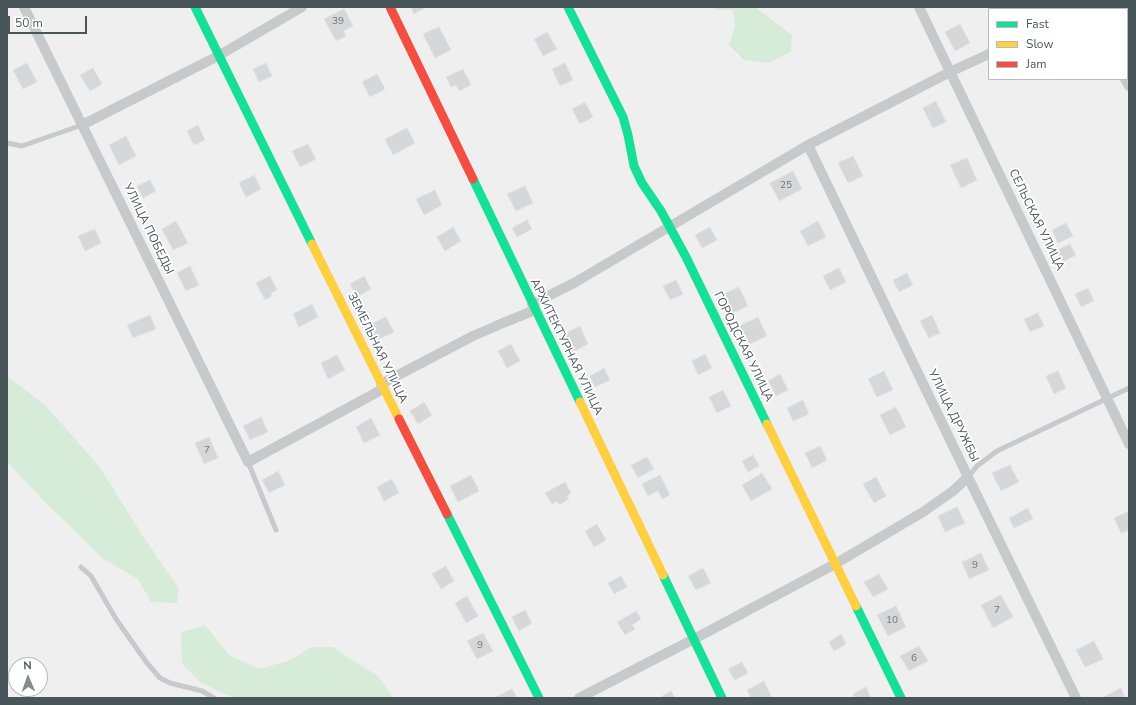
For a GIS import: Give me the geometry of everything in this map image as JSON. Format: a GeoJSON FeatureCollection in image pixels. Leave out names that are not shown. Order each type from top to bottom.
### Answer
{"type":"FeatureCollection","features":[{"type":"Feature","properties":{"kind":"street","name":"УЛИЦА ПОБЕДЫ"},"geometry":{"type":"LineString","coordinates":[[24,7],[248,462]]}},
{"type":"Feature","properties":{"kind":"street","name":"ЗЕМЕЛЬНАЯ УЛИЦА"},"geometry":{"type":"LineString","coordinates":[[195,7],[382,386],[539,698]]}},
{"type":"Feature","properties":{"kind":"street"},"geometry":{"type":"LineString","coordinates":[[82,125],[218,56],[302,7]]}},
{"type":"Feature","properties":{"kind":"street","name":"АРХИТЕКТУРНАЯ УЛИЦА"},"geometry":{"type":"LineString","coordinates":[[390,7],[722,698]]}},
{"type":"Feature","properties":{"kind":"street","name":"ГОРОДСКАЯ УЛИЦА"},"geometry":{"type":"LineString","coordinates":[[568,7],[623,117],[634,166],[642,183],[661,210],[686,257],[901,698]]}},
{"type":"Feature","properties":{"kind":"street","name":"СЕЛЬСКАЯ УЛИЦА"},"geometry":{"type":"LineString","coordinates":[[919,7],[1129,444]]}},
{"type":"Feature","properties":{"kind":"street"},"geometry":{"type":"LineString","coordinates":[[248,462],[474,336],[534,307],[808,145],[950,72],[988,54]]}},
{"type":"Feature","properties":{"kind":"street","name":"УЛИЦА ДРУЖБЫ"},"geometry":{"type":"LineString","coordinates":[[808,145],[1076,698]]}},
{"type":"Feature","properties":{"kind":"street"},"geometry":{"type":"LineString","coordinates":[[579,698],[835,564],[923,512],[953,491],[968,477]]}},
{"type":"Feature","properties":{"kind":"lane"},"geometry":{"type":"LineString","coordinates":[[7,143],[22,146],[82,125]]}},
{"type":"Feature","properties":{"kind":"lane"},"geometry":{"type":"LineString","coordinates":[[968,477],[977,466],[997,451],[1129,388]]}},
{"type":"Feature","properties":{"kind":"lane"},"geometry":{"type":"LineString","coordinates":[[248,462],[276,530]]}},
{"type":"Feature","properties":{"kind":"lane"},"geometry":{"type":"LineString","coordinates":[[81,567],[91,576],[116,619],[147,663],[160,678],[170,683],[202,691],[214,698]]}},
{"type":"Feature","properties":{"kind":"green space"},"geometry":{"type":"Polygon","coordinates":[[[713,7],[755,7],[792,35],[791,52],[768,63],[744,60],[729,45],[735,26],[733,10],[716,10],[713,7]]]}},
{"type":"Feature","properties":{"kind":"green space"},"geometry":{"type":"Polygon","coordinates":[[[7,376],[45,405],[99,466],[143,536],[179,589],[177,603],[151,602],[138,579],[103,559],[7,462],[7,376]]]}},
{"type":"Feature","properties":{"kind":"green space"},"geometry":{"type":"Polygon","coordinates":[[[205,625],[229,655],[259,669],[291,660],[311,647],[333,647],[378,676],[393,698],[234,698],[201,683],[182,664],[181,632],[205,625]]]}},
{"type":"Feature","properties":{"kind":"building"},"geometry":{"type":"Polygon","coordinates":[[[411,7],[427,7],[414,14],[411,7]]]}},
{"type":"Feature","properties":{"kind":"building"},"geometry":{"type":"Polygon","coordinates":[[[344,9],[353,26],[343,31],[346,36],[336,41],[324,19],[344,9]]]}},
{"type":"Feature","properties":{"kind":"building"},"geometry":{"type":"Polygon","coordinates":[[[1128,9],[1129,11],[1128,20],[1128,9]]]}},
{"type":"Feature","properties":{"kind":"building"},"geometry":{"type":"Polygon","coordinates":[[[960,24],[970,43],[955,51],[945,32],[960,24]]]}},
{"type":"Feature","properties":{"kind":"building"},"geometry":{"type":"Polygon","coordinates":[[[439,27],[451,50],[435,58],[423,34],[439,27]]]}},
{"type":"Feature","properties":{"kind":"building"},"geometry":{"type":"Polygon","coordinates":[[[547,32],[557,49],[543,56],[534,39],[547,32]]]}},
{"type":"Feature","properties":{"kind":"building"},"geometry":{"type":"Polygon","coordinates":[[[27,63],[37,82],[23,89],[13,70],[27,63]]]}},
{"type":"Feature","properties":{"kind":"building"},"geometry":{"type":"Polygon","coordinates":[[[266,63],[272,76],[259,82],[253,69],[266,63]]]}},
{"type":"Feature","properties":{"kind":"building"},"geometry":{"type":"Polygon","coordinates":[[[565,63],[573,80],[560,86],[552,69],[565,63]]]}},
{"type":"Feature","properties":{"kind":"building"},"geometry":{"type":"Polygon","coordinates":[[[93,68],[102,84],[90,91],[80,75],[93,68]]]}},
{"type":"Feature","properties":{"kind":"building"},"geometry":{"type":"Polygon","coordinates":[[[463,69],[471,85],[459,91],[456,85],[451,87],[446,77],[463,69]]]}},
{"type":"Feature","properties":{"kind":"building"},"geometry":{"type":"Polygon","coordinates":[[[377,74],[385,89],[370,97],[362,82],[377,74]]]}},
{"type":"Feature","properties":{"kind":"building"},"geometry":{"type":"Polygon","coordinates":[[[936,101],[946,122],[933,128],[923,108],[936,101]]]}},
{"type":"Feature","properties":{"kind":"building"},"geometry":{"type":"Polygon","coordinates":[[[585,102],[593,117],[580,124],[572,109],[585,102]]]}},
{"type":"Feature","properties":{"kind":"building"},"geometry":{"type":"Polygon","coordinates":[[[198,125],[205,140],[194,145],[187,131],[198,125]]]}},
{"type":"Feature","properties":{"kind":"building"},"geometry":{"type":"Polygon","coordinates":[[[407,128],[415,143],[393,155],[385,139],[407,128]]]}},
{"type":"Feature","properties":{"kind":"building"},"geometry":{"type":"Polygon","coordinates":[[[126,136],[136,156],[119,165],[109,145],[126,136]]]}},
{"type":"Feature","properties":{"kind":"building"},"geometry":{"type":"Polygon","coordinates":[[[308,144],[316,159],[300,167],[292,151],[308,144]]]}},
{"type":"Feature","properties":{"kind":"building"},"geometry":{"type":"Polygon","coordinates":[[[853,156],[863,176],[848,183],[838,163],[853,156]]]}},
{"type":"Feature","properties":{"kind":"building"},"geometry":{"type":"Polygon","coordinates":[[[967,158],[977,180],[961,188],[950,165],[967,158]]]}},
{"type":"Feature","properties":{"kind":"building"},"geometry":{"type":"Polygon","coordinates":[[[793,171],[802,189],[779,201],[770,183],[793,171]]]}},
{"type":"Feature","properties":{"kind":"building"},"geometry":{"type":"Polygon","coordinates":[[[254,175],[261,189],[246,197],[239,183],[254,175]]]}},
{"type":"Feature","properties":{"kind":"building"},"geometry":{"type":"Polygon","coordinates":[[[150,180],[156,191],[143,198],[137,186],[150,180]]]}},
{"type":"Feature","properties":{"kind":"building"},"geometry":{"type":"Polygon","coordinates":[[[525,186],[533,203],[516,211],[507,194],[525,186]]]}},
{"type":"Feature","properties":{"kind":"building"},"geometry":{"type":"Polygon","coordinates":[[[435,190],[442,205],[424,215],[416,199],[435,190]]]}},
{"type":"Feature","properties":{"kind":"building"},"geometry":{"type":"Polygon","coordinates":[[[527,220],[532,229],[517,237],[512,228],[527,220]]]}},
{"type":"Feature","properties":{"kind":"building"},"geometry":{"type":"Polygon","coordinates":[[[176,221],[188,243],[173,250],[162,229],[176,221]]]}},
{"type":"Feature","properties":{"kind":"building"},"geometry":{"type":"Polygon","coordinates":[[[818,221],[826,237],[808,246],[800,231],[818,221]]]}},
{"type":"Feature","properties":{"kind":"building"},"geometry":{"type":"Polygon","coordinates":[[[1066,223],[1073,236],[1058,243],[1052,230],[1066,223]]]}},
{"type":"Feature","properties":{"kind":"building"},"geometry":{"type":"Polygon","coordinates":[[[453,227],[461,241],[445,251],[437,237],[453,227]]]}},
{"type":"Feature","properties":{"kind":"building"},"geometry":{"type":"Polygon","coordinates":[[[710,227],[717,240],[702,248],[695,235],[710,227]]]}},
{"type":"Feature","properties":{"kind":"building"},"geometry":{"type":"Polygon","coordinates":[[[95,229],[101,243],[85,251],[78,236],[95,229]]]}},
{"type":"Feature","properties":{"kind":"building"},"geometry":{"type":"Polygon","coordinates":[[[1070,244],[1076,255],[1063,262],[1057,250],[1070,244]]]}},
{"type":"Feature","properties":{"kind":"building"},"geometry":{"type":"Polygon","coordinates":[[[190,266],[199,285],[186,291],[177,273],[190,266]]]}},
{"type":"Feature","properties":{"kind":"building"},"geometry":{"type":"Polygon","coordinates":[[[839,268],[846,282],[830,290],[823,276],[839,268]]]}},
{"type":"Feature","properties":{"kind":"building"},"geometry":{"type":"Polygon","coordinates":[[[907,273],[913,285],[899,292],[893,280],[907,273]]]}},
{"type":"Feature","properties":{"kind":"building"},"geometry":{"type":"Polygon","coordinates":[[[270,276],[277,290],[271,293],[272,296],[265,300],[256,283],[270,276]]]}},
{"type":"Feature","properties":{"kind":"building"},"geometry":{"type":"Polygon","coordinates":[[[364,276],[371,289],[357,297],[350,284],[364,276]]]}},
{"type":"Feature","properties":{"kind":"building"},"geometry":{"type":"Polygon","coordinates":[[[676,280],[683,294],[670,300],[663,286],[676,280]]]}},
{"type":"Feature","properties":{"kind":"building"},"geometry":{"type":"Polygon","coordinates":[[[739,287],[748,306],[733,313],[724,294],[739,287]]]}},
{"type":"Feature","properties":{"kind":"building"},"geometry":{"type":"Polygon","coordinates":[[[1088,288],[1094,301],[1081,307],[1075,294],[1088,288]]]}},
{"type":"Feature","properties":{"kind":"building"},"geometry":{"type":"Polygon","coordinates":[[[312,304],[318,317],[299,327],[293,314],[312,304]]]}},
{"type":"Feature","properties":{"kind":"building"},"geometry":{"type":"Polygon","coordinates":[[[1038,313],[1044,326],[1030,332],[1024,319],[1038,313]]]}},
{"type":"Feature","properties":{"kind":"building"},"geometry":{"type":"Polygon","coordinates":[[[150,315],[156,329],[133,338],[127,325],[150,315]]]}},
{"type":"Feature","properties":{"kind":"building"},"geometry":{"type":"Polygon","coordinates":[[[932,315],[940,333],[929,338],[920,321],[932,315]]]}},
{"type":"Feature","properties":{"kind":"building"},"geometry":{"type":"Polygon","coordinates":[[[386,317],[394,332],[377,340],[369,325],[386,317]]]}},
{"type":"Feature","properties":{"kind":"building"},"geometry":{"type":"Polygon","coordinates":[[[758,317],[767,336],[748,345],[739,326],[758,317]]]}},
{"type":"Feature","properties":{"kind":"building"},"geometry":{"type":"Polygon","coordinates":[[[580,326],[588,344],[573,352],[564,334],[580,326]]]}},
{"type":"Feature","properties":{"kind":"building"},"geometry":{"type":"Polygon","coordinates":[[[511,344],[520,361],[507,368],[498,351],[511,344]]]}},
{"type":"Feature","properties":{"kind":"building"},"geometry":{"type":"Polygon","coordinates":[[[705,354],[712,368],[698,375],[692,361],[705,354]]]}},
{"type":"Feature","properties":{"kind":"building"},"geometry":{"type":"Polygon","coordinates":[[[337,355],[345,370],[328,379],[321,363],[337,355]]]}},
{"type":"Feature","properties":{"kind":"building"},"geometry":{"type":"Polygon","coordinates":[[[604,368],[610,380],[595,387],[590,376],[604,368]]]}},
{"type":"Feature","properties":{"kind":"building"},"geometry":{"type":"Polygon","coordinates":[[[884,371],[893,390],[877,397],[868,379],[884,371]]]}},
{"type":"Feature","properties":{"kind":"building"},"geometry":{"type":"Polygon","coordinates":[[[1058,371],[1066,388],[1054,394],[1046,376],[1058,371]]]}},
{"type":"Feature","properties":{"kind":"building"},"geometry":{"type":"Polygon","coordinates":[[[780,374],[788,390],[776,396],[768,381],[780,374]]]}},
{"type":"Feature","properties":{"kind":"building"},"geometry":{"type":"Polygon","coordinates":[[[723,390],[731,406],[717,413],[709,397],[723,390]]]}},
{"type":"Feature","properties":{"kind":"building"},"geometry":{"type":"Polygon","coordinates":[[[803,400],[809,414],[793,421],[787,408],[803,400]]]}},
{"type":"Feature","properties":{"kind":"building"},"geometry":{"type":"Polygon","coordinates":[[[424,402],[432,415],[418,424],[410,411],[424,402]]]}},
{"type":"Feature","properties":{"kind":"building"},"geometry":{"type":"Polygon","coordinates":[[[896,407],[906,427],[890,435],[880,415],[896,407]]]}},
{"type":"Feature","properties":{"kind":"building"},"geometry":{"type":"Polygon","coordinates":[[[261,417],[268,432],[250,440],[243,426],[261,417]]]}},
{"type":"Feature","properties":{"kind":"building"},"geometry":{"type":"Polygon","coordinates":[[[371,418],[380,435],[364,443],[356,427],[371,418]]]}},
{"type":"Feature","properties":{"kind":"building"},"geometry":{"type":"Polygon","coordinates":[[[209,437],[218,458],[204,464],[195,443],[209,437]]]}},
{"type":"Feature","properties":{"kind":"building"},"geometry":{"type":"Polygon","coordinates":[[[820,446],[827,460],[812,468],[805,453],[820,446]]]}},
{"type":"Feature","properties":{"kind":"building"},"geometry":{"type":"Polygon","coordinates":[[[753,455],[759,466],[748,472],[742,461],[753,455]]]}},
{"type":"Feature","properties":{"kind":"building"},"geometry":{"type":"Polygon","coordinates":[[[647,457],[654,469],[638,478],[631,465],[647,457]]]}},
{"type":"Feature","properties":{"kind":"building"},"geometry":{"type":"Polygon","coordinates":[[[1010,465],[1019,482],[1001,491],[992,473],[1010,465]]]}},
{"type":"Feature","properties":{"kind":"building"},"geometry":{"type":"Polygon","coordinates":[[[278,471],[285,485],[269,493],[262,480],[278,471]]]}},
{"type":"Feature","properties":{"kind":"building"},"geometry":{"type":"Polygon","coordinates":[[[762,473],[772,489],[751,501],[742,485],[762,473]]]}},
{"type":"Feature","properties":{"kind":"building"},"geometry":{"type":"Polygon","coordinates":[[[471,475],[479,491],[458,502],[450,486],[471,475]]]}},
{"type":"Feature","properties":{"kind":"building"},"geometry":{"type":"Polygon","coordinates":[[[660,475],[670,495],[662,499],[658,491],[648,496],[642,484],[660,475]]]}},
{"type":"Feature","properties":{"kind":"building"},"geometry":{"type":"Polygon","coordinates":[[[876,477],[886,496],[874,503],[863,484],[876,477]]]}},
{"type":"Feature","properties":{"kind":"building"},"geometry":{"type":"Polygon","coordinates":[[[392,479],[399,493],[384,501],[377,487],[392,479]]]}},
{"type":"Feature","properties":{"kind":"building"},"geometry":{"type":"Polygon","coordinates":[[[565,482],[571,493],[567,496],[569,499],[559,505],[557,501],[552,504],[545,493],[565,482]]]}},
{"type":"Feature","properties":{"kind":"building"},"geometry":{"type":"Polygon","coordinates":[[[957,507],[965,523],[945,532],[938,516],[957,507]]]}},
{"type":"Feature","properties":{"kind":"building"},"geometry":{"type":"Polygon","coordinates":[[[1028,508],[1033,519],[1014,528],[1009,518],[1028,508]]]}},
{"type":"Feature","properties":{"kind":"building"},"geometry":{"type":"Polygon","coordinates":[[[1129,511],[1129,530],[1121,533],[1114,518],[1129,511]]]}},
{"type":"Feature","properties":{"kind":"building"},"geometry":{"type":"Polygon","coordinates":[[[597,524],[606,540],[594,547],[585,531],[597,524]]]}},
{"type":"Feature","properties":{"kind":"building"},"geometry":{"type":"Polygon","coordinates":[[[981,553],[989,570],[969,579],[962,562],[981,553]]]}},
{"type":"Feature","properties":{"kind":"building"},"geometry":{"type":"Polygon","coordinates":[[[446,566],[454,581],[441,589],[432,574],[446,566]]]}},
{"type":"Feature","properties":{"kind":"building"},"geometry":{"type":"Polygon","coordinates":[[[703,568],[711,583],[696,590],[688,576],[703,568]]]}},
{"type":"Feature","properties":{"kind":"building"},"geometry":{"type":"Polygon","coordinates":[[[879,574],[888,589],[873,597],[864,582],[879,574]]]}},
{"type":"Feature","properties":{"kind":"building"},"geometry":{"type":"Polygon","coordinates":[[[621,576],[627,587],[614,594],[608,583],[621,576]]]}},
{"type":"Feature","properties":{"kind":"building"},"geometry":{"type":"Polygon","coordinates":[[[1001,595],[1013,617],[993,628],[981,605],[1001,595]]]}},
{"type":"Feature","properties":{"kind":"building"},"geometry":{"type":"Polygon","coordinates":[[[467,596],[478,616],[466,623],[455,603],[467,596]]]}},
{"type":"Feature","properties":{"kind":"building"},"geometry":{"type":"Polygon","coordinates":[[[896,606],[906,627],[888,636],[877,615],[896,606]]]}},
{"type":"Feature","properties":{"kind":"building"},"geometry":{"type":"Polygon","coordinates":[[[525,610],[532,623],[519,631],[512,617],[525,610]]]}},
{"type":"Feature","properties":{"kind":"building"},"geometry":{"type":"Polygon","coordinates":[[[636,611],[641,619],[632,625],[635,629],[625,635],[617,622],[636,611]]]}},
{"type":"Feature","properties":{"kind":"building"},"geometry":{"type":"Polygon","coordinates":[[[483,633],[493,651],[477,659],[467,641],[483,633]]]}},
{"type":"Feature","properties":{"kind":"building"},"geometry":{"type":"Polygon","coordinates":[[[841,634],[846,644],[834,651],[829,642],[841,634]]]}},
{"type":"Feature","properties":{"kind":"building"},"geometry":{"type":"Polygon","coordinates":[[[1094,641],[1103,659],[1085,667],[1076,650],[1094,641]]]}},
{"type":"Feature","properties":{"kind":"building"},"geometry":{"type":"Polygon","coordinates":[[[919,646],[928,661],[909,671],[900,656],[919,646]]]}},
{"type":"Feature","properties":{"kind":"building"},"geometry":{"type":"Polygon","coordinates":[[[742,662],[748,673],[735,680],[728,669],[742,662]]]}},
{"type":"Feature","properties":{"kind":"building"},"geometry":{"type":"Polygon","coordinates":[[[764,681],[772,698],[751,698],[747,690],[764,681]]]}},
{"type":"Feature","properties":{"kind":"building"},"geometry":{"type":"Polygon","coordinates":[[[866,687],[871,698],[856,698],[853,694],[866,687]]]}},
{"type":"Feature","properties":{"kind":"building"},"geometry":{"type":"Polygon","coordinates":[[[1121,688],[1125,698],[1103,697],[1121,688]]]}},
{"type":"Feature","properties":{"kind":"building"},"geometry":{"type":"Polygon","coordinates":[[[512,689],[517,698],[496,697],[512,689]]]}},
{"type":"Feature","properties":{"kind":"building"},"geometry":{"type":"Polygon","coordinates":[[[671,691],[675,698],[663,698],[662,696],[671,691]]]}},
{"type":"Feature","properties":{"kind":"traffic: fast"},"geometry":{"type":"LineString","coordinates":[[195,7],[312,244]]}},
{"type":"Feature","properties":{"kind":"traffic: fast"},"geometry":{"type":"LineString","coordinates":[[568,7],[623,117],[634,166],[642,183],[661,211],[686,257],[767,424]]}},
{"type":"Feature","properties":{"kind":"traffic: fast"},"geometry":{"type":"LineString","coordinates":[[473,179],[580,402]]}},
{"type":"Feature","properties":{"kind":"traffic: fast"},"geometry":{"type":"LineString","coordinates":[[447,514],[539,698]]}},
{"type":"Feature","properties":{"kind":"traffic: fast"},"geometry":{"type":"LineString","coordinates":[[663,575],[722,698]]}},
{"type":"Feature","properties":{"kind":"traffic: fast"},"geometry":{"type":"LineString","coordinates":[[856,606],[901,698]]}},
{"type":"Feature","properties":{"kind":"traffic: slow"},"geometry":{"type":"LineString","coordinates":[[312,244],[399,419]]}},
{"type":"Feature","properties":{"kind":"traffic: slow"},"geometry":{"type":"LineString","coordinates":[[580,402],[663,575]]}},
{"type":"Feature","properties":{"kind":"traffic: slow"},"geometry":{"type":"LineString","coordinates":[[767,424],[856,606]]}},
{"type":"Feature","properties":{"kind":"traffic: jam"},"geometry":{"type":"LineString","coordinates":[[390,7],[473,179]]}},
{"type":"Feature","properties":{"kind":"traffic: jam"},"geometry":{"type":"LineString","coordinates":[[399,419],[447,514]]}}]}
